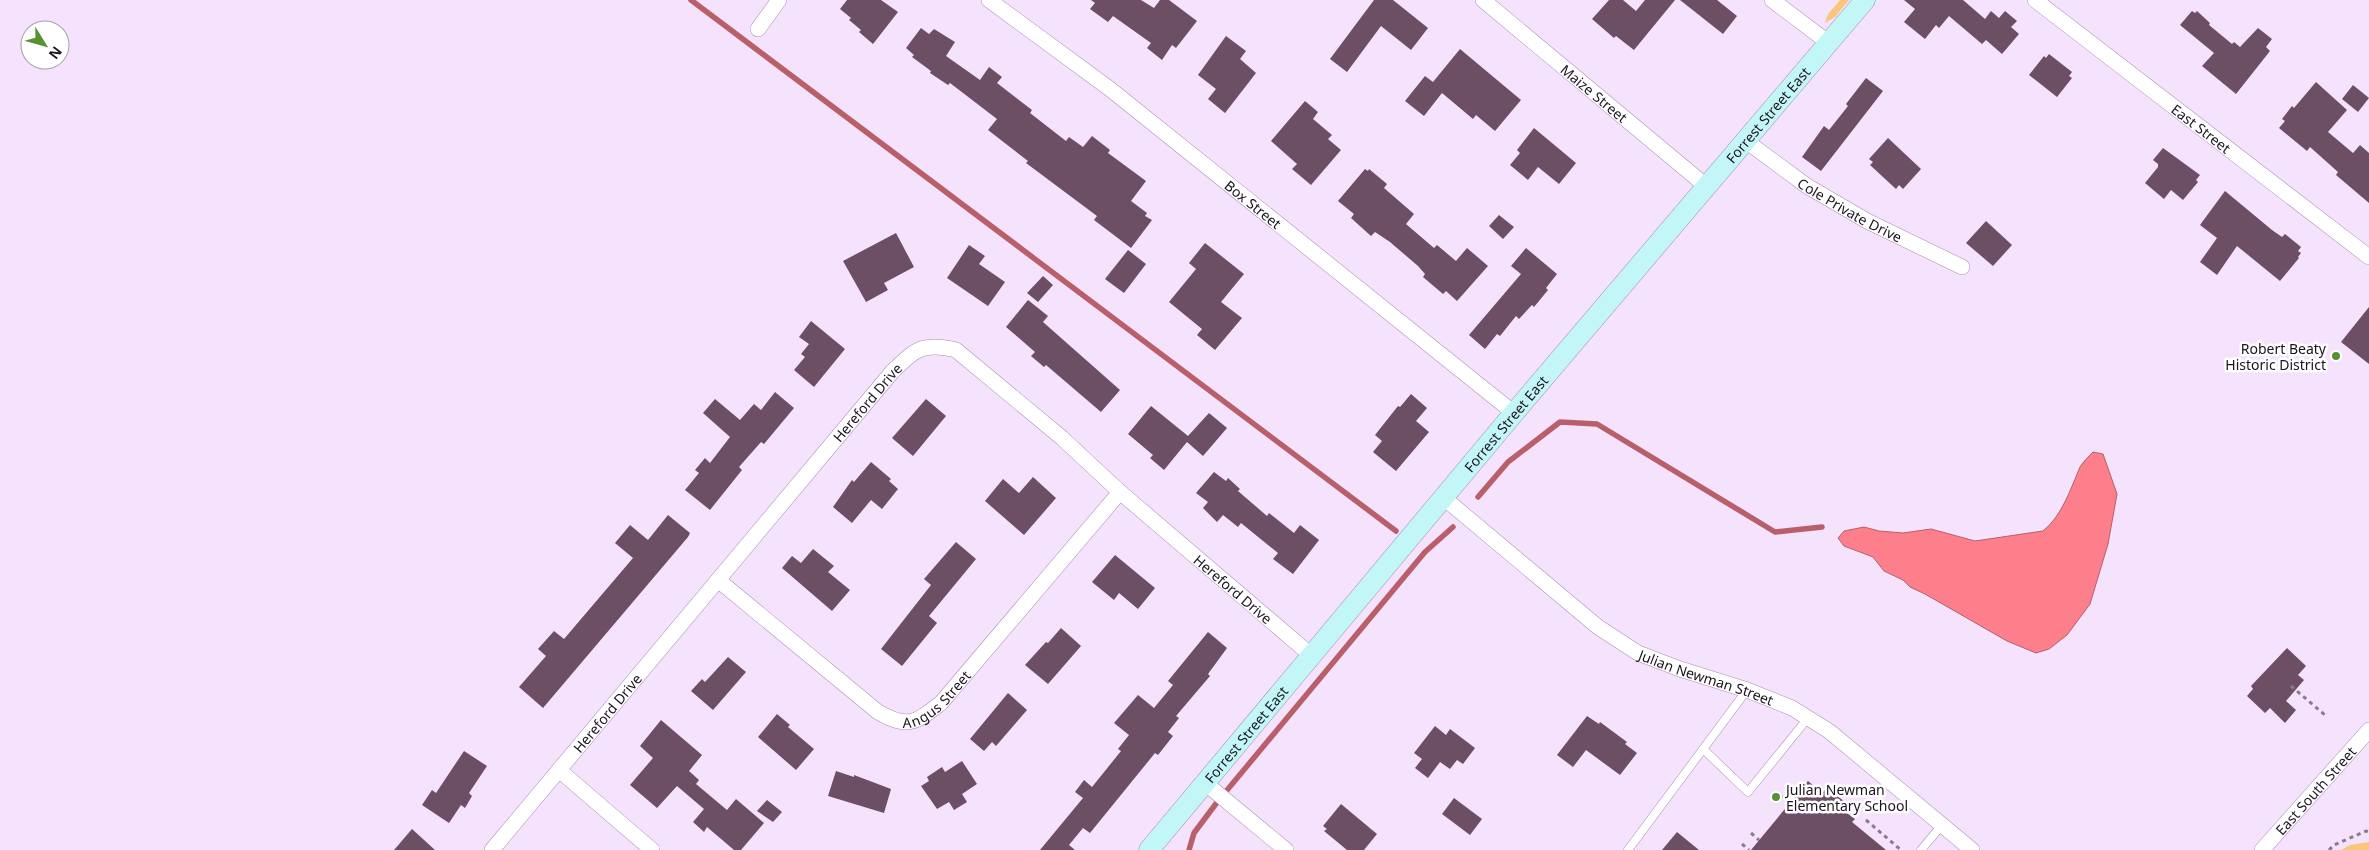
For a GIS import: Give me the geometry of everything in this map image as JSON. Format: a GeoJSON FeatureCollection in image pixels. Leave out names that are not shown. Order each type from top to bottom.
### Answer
{"type":"FeatureCollection","features":[{"type":"Feature","properties":{"kind":"main road","name":"Forrest Street East"},"geometry":{"type":"LineString","coordinates":[[1150,850],[1514,412],[1865,0]]}},
{"type":"Feature","properties":{"kind":"street"},"geometry":{"type":"LineString","coordinates":[[758,29],[779,0]]}},
{"type":"Feature","properties":{"kind":"street","name":"Box Street"},"geometry":{"type":"LineString","coordinates":[[989,0],[1118,96],[1514,412]]}},
{"type":"Feature","properties":{"kind":"street","name":"Maize Street"},"geometry":{"type":"LineString","coordinates":[[1483,0],[1706,186]]}},
{"type":"Feature","properties":{"kind":"street"},"geometry":{"type":"LineString","coordinates":[[1772,0],[1829,43]]}},
{"type":"Feature","properties":{"kind":"street","name":"East Street"},"geometry":{"type":"LineString","coordinates":[[2035,0],[2368,254]]}},
{"type":"Feature","properties":{"kind":"street","name":"Cole Private Drive"},"geometry":{"type":"LineString","coordinates":[[1746,141],[1807,186],[1867,221],[1962,267]]}},
{"type":"Feature","properties":{"kind":"street","name":"Hereford Drive"},"geometry":{"type":"LineString","coordinates":[[492,850],[892,372],[910,354],[933,345],[956,350],[1062,438],[1120,492],[1312,656]]}},
{"type":"Feature","properties":{"kind":"street","name":"Angus Street"},"geometry":{"type":"LineString","coordinates":[[718,580],[878,712],[898,723],[921,718],[941,703],[1120,492]]}},
{"type":"Feature","properties":{"kind":"street","name":"Julian Newman Street"},"geometry":{"type":"LineString","coordinates":[[1444,498],[1598,627],[1638,653],[1680,669],[1747,690],[1792,708],[1830,731],[1972,850]]}},
{"type":"Feature","properties":{"kind":"street","name":"East South Street"},"geometry":{"type":"LineString","coordinates":[[2262,850],[2367,735]]}},
{"type":"Feature","properties":{"kind":"street"},"geometry":{"type":"LineString","coordinates":[[559,770],[652,850]]}},
{"type":"Feature","properties":{"kind":"street"},"geometry":{"type":"LineString","coordinates":[[1205,783],[1286,850]]}},
{"type":"Feature","properties":{"kind":"lane"},"geometry":{"type":"LineString","coordinates":[[1628,850],[1747,690]]}},
{"type":"Feature","properties":{"kind":"lane"},"geometry":{"type":"LineString","coordinates":[[1703,749],[1748,792],[1808,718]]}},
{"type":"Feature","properties":{"kind":"lane"},"geometry":{"type":"LineString","coordinates":[[1921,850],[1942,824]]}},
{"type":"Feature","properties":{"kind":"path"},"geometry":{"type":"LineString","coordinates":[[2291,686],[2325,715]]}},
{"type":"Feature","properties":{"kind":"path"},"geometry":{"type":"LineString","coordinates":[[1782,796],[1790,803]]}},
{"type":"Feature","properties":{"kind":"path"},"geometry":{"type":"LineString","coordinates":[[1866,820],[1901,850]]}},
{"type":"Feature","properties":{"kind":"path"},"geometry":{"type":"LineString","coordinates":[[2330,850],[2334,845],[2366,830],[2369,832]]}},
{"type":"Feature","properties":{"kind":"path"},"geometry":{"type":"LineString","coordinates":[[1751,833],[1759,840]]}},
{"type":"Feature","properties":{"kind":"path"},"geometry":{"type":"LineString","coordinates":[[1742,844],[1749,850]]}},
{"type":"Feature","properties":{"kind":"shaded area"},"geometry":{"type":"Polygon","coordinates":[[[1840,0],[1849,0],[1835,17],[1825,23],[1828,14],[1840,0]]]}},
{"type":"Feature","properties":{"kind":"shaded area"},"geometry":{"type":"Polygon","coordinates":[[[2093,452],[2103,454],[2117,494],[2108,544],[2090,604],[2067,635],[2049,649],[2036,653],[2007,641],[1910,587],[1903,580],[1884,571],[1873,557],[1844,546],[1838,538],[1844,531],[1864,527],[1879,531],[1903,533],[1931,529],[1975,541],[2043,531],[2056,518],[2080,467],[2093,452]]]}},
{"type":"Feature","properties":{"kind":"shaded area"},"geometry":{"type":"Polygon","coordinates":[[[2369,842],[2369,850],[2341,850],[2350,845],[2369,842]]]}},
{"type":"Feature","properties":{"kind":"building"},"geometry":{"type":"Polygon","coordinates":[[[847,0],[881,0],[898,12],[873,44],[859,32],[861,30],[840,9],[847,0]]]}},
{"type":"Feature","properties":{"kind":"building"},"geometry":{"type":"Polygon","coordinates":[[[1091,0],[1141,0],[1154,8],[1160,0],[1169,0],[1197,21],[1176,48],[1172,45],[1162,60],[1147,48],[1151,43],[1113,16],[1108,22],[1090,9],[1095,3],[1091,0]]]}},
{"type":"Feature","properties":{"kind":"building"},"geometry":{"type":"Polygon","coordinates":[[[1374,0],[1393,0],[1428,28],[1411,50],[1381,26],[1347,72],[1330,59],[1374,0]]]}},
{"type":"Feature","properties":{"kind":"building"},"geometry":{"type":"Polygon","coordinates":[[[1609,0],[1623,0],[1636,11],[1645,0],[1675,0],[1634,50],[1616,36],[1614,38],[1592,19],[1609,0]]]}},
{"type":"Feature","properties":{"kind":"building"},"geometry":{"type":"Polygon","coordinates":[[[1680,0],[1717,0],[1737,16],[1723,34],[1680,0]]]}},
{"type":"Feature","properties":{"kind":"building"},"geometry":{"type":"Polygon","coordinates":[[[1904,0],[1963,0],[1985,19],[1991,11],[1999,18],[2005,11],[2017,21],[2011,27],[2019,34],[2002,54],[1986,40],[1982,44],[1949,16],[1939,28],[1936,25],[1925,39],[1904,22],[1915,9],[1904,0]]]}},
{"type":"Feature","properties":{"kind":"building"},"geometry":{"type":"Polygon","coordinates":[[[2192,11],[2195,13],[2197,11],[2210,23],[2209,25],[2232,44],[2234,42],[2240,47],[2258,28],[2272,39],[2266,47],[2270,51],[2236,94],[2202,66],[2214,53],[2180,25],[2192,11]]]}},
{"type":"Feature","properties":{"kind":"building"},"geometry":{"type":"Polygon","coordinates":[[[921,28],[929,34],[934,29],[955,42],[946,56],[980,80],[989,67],[1002,77],[997,83],[1032,110],[1030,113],[1066,141],[1069,137],[1083,147],[1092,136],[1110,150],[1108,153],[1146,181],[1131,201],[1147,213],[1145,216],[1152,220],[1131,248],[1094,220],[1097,216],[1026,163],[1028,161],[988,130],[997,119],[950,83],[948,85],[930,73],[931,71],[912,57],[914,55],[906,48],[921,28]]]}},
{"type":"Feature","properties":{"kind":"building"},"geometry":{"type":"Polygon","coordinates":[[[1226,36],[1246,51],[1240,59],[1256,73],[1225,113],[1208,99],[1216,89],[1198,75],[1226,36]]]}},
{"type":"Feature","properties":{"kind":"building"},"geometry":{"type":"Polygon","coordinates":[[[1460,49],[1521,100],[1495,131],[1476,115],[1473,119],[1442,93],[1424,116],[1405,101],[1425,76],[1433,82],[1460,49]]]}},
{"type":"Feature","properties":{"kind":"building"},"geometry":{"type":"Polygon","coordinates":[[[2049,54],[2072,72],[2069,76],[2072,78],[2057,97],[2029,75],[2044,56],[2046,58],[2049,54]]]}},
{"type":"Feature","properties":{"kind":"building"},"geometry":{"type":"Polygon","coordinates":[[[1866,78],[1883,91],[1821,171],[1802,157],[1824,126],[1829,130],[1848,106],[1846,104],[1866,78]]]}},
{"type":"Feature","properties":{"kind":"building"},"geometry":{"type":"Polygon","coordinates":[[[2316,82],[2347,110],[2328,132],[2353,153],[2360,145],[2369,153],[2369,203],[2336,175],[2338,172],[2310,147],[2307,151],[2279,128],[2285,121],[2282,119],[2292,106],[2294,108],[2316,82]]]}},
{"type":"Feature","properties":{"kind":"building"},"geometry":{"type":"Polygon","coordinates":[[[2353,85],[2369,98],[2358,112],[2342,99],[2353,85]]]}},
{"type":"Feature","properties":{"kind":"building"},"geometry":{"type":"Polygon","coordinates":[[[1305,101],[1318,112],[1313,119],[1332,135],[1328,139],[1341,150],[1311,185],[1292,169],[1297,164],[1271,141],[1305,101]]]}},
{"type":"Feature","properties":{"kind":"building"},"geometry":{"type":"Polygon","coordinates":[[[1534,128],[1576,163],[1559,184],[1538,167],[1528,180],[1510,165],[1520,153],[1517,150],[1534,128]]]}},
{"type":"Feature","properties":{"kind":"building"},"geometry":{"type":"Polygon","coordinates":[[[1888,138],[1921,169],[1903,189],[1899,185],[1896,189],[1870,165],[1873,162],[1869,159],[1888,138]]]}},
{"type":"Feature","properties":{"kind":"building"},"geometry":{"type":"Polygon","coordinates":[[[2163,148],[2200,175],[2196,180],[2198,182],[2183,200],[2171,190],[2164,199],[2145,183],[2158,167],[2158,164],[2153,160],[2163,148]]]}},
{"type":"Feature","properties":{"kind":"building"},"geometry":{"type":"Polygon","coordinates":[[[1365,169],[1368,171],[1369,169],[1387,184],[1384,188],[1414,214],[1406,224],[1434,248],[1437,245],[1456,261],[1467,248],[1488,266],[1457,301],[1446,291],[1443,294],[1423,277],[1425,274],[1418,266],[1390,242],[1375,232],[1371,236],[1351,218],[1354,214],[1338,201],[1365,169]]]}},
{"type":"Feature","properties":{"kind":"building"},"geometry":{"type":"Polygon","coordinates":[[[2225,191],[2272,230],[2282,237],[2285,234],[2301,247],[2298,251],[2301,253],[2299,258],[2280,281],[2237,246],[2217,275],[2200,262],[2217,238],[2200,225],[2225,191]]]}},
{"type":"Feature","properties":{"kind":"building"},"geometry":{"type":"Polygon","coordinates":[[[1499,215],[1514,227],[1503,239],[1489,226],[1499,215]]]}},
{"type":"Feature","properties":{"kind":"building"},"geometry":{"type":"Polygon","coordinates":[[[1986,221],[2012,245],[1993,266],[1966,243],[1986,221]]]}},
{"type":"Feature","properties":{"kind":"building"},"geometry":{"type":"Polygon","coordinates":[[[896,233],[914,267],[884,283],[888,290],[866,302],[843,261],[896,233]]]}},
{"type":"Feature","properties":{"kind":"building"},"geometry":{"type":"Polygon","coordinates":[[[1205,243],[1244,274],[1221,302],[1242,318],[1215,350],[1197,335],[1202,329],[1169,302],[1196,269],[1189,263],[1205,243]]]}},
{"type":"Feature","properties":{"kind":"building"},"geometry":{"type":"Polygon","coordinates":[[[969,245],[985,256],[979,264],[1005,282],[988,306],[947,278],[969,245]]]}},
{"type":"Feature","properties":{"kind":"building"},"geometry":{"type":"Polygon","coordinates":[[[1526,248],[1557,274],[1546,288],[1548,290],[1534,307],[1532,305],[1519,319],[1516,316],[1500,336],[1497,334],[1485,349],[1469,335],[1521,274],[1511,266],[1526,248]]]}},
{"type":"Feature","properties":{"kind":"building"},"geometry":{"type":"Polygon","coordinates":[[[1128,250],[1146,264],[1124,293],[1105,279],[1128,250]]]}},
{"type":"Feature","properties":{"kind":"building"},"geometry":{"type":"Polygon","coordinates":[[[1043,276],[1053,285],[1038,302],[1027,293],[1043,276]]]}},
{"type":"Feature","properties":{"kind":"building"},"geometry":{"type":"Polygon","coordinates":[[[1028,300],[1048,316],[1043,322],[1120,390],[1101,412],[1046,365],[1044,367],[1031,356],[1035,352],[1006,327],[1028,300]]]}},
{"type":"Feature","properties":{"kind":"building"},"geometry":{"type":"Polygon","coordinates":[[[2369,307],[2369,364],[2341,342],[2369,307]]]}},
{"type":"Feature","properties":{"kind":"building"},"geometry":{"type":"Polygon","coordinates":[[[811,321],[845,349],[814,387],[794,370],[805,357],[801,354],[809,344],[799,337],[811,321]]]}},
{"type":"Feature","properties":{"kind":"building"},"geometry":{"type":"Polygon","coordinates":[[[775,392],[794,408],[764,444],[761,442],[739,467],[742,470],[710,510],[685,490],[699,473],[695,470],[705,458],[710,463],[730,437],[703,413],[715,399],[740,420],[754,404],[761,410],[775,392]]]}},
{"type":"Feature","properties":{"kind":"building"},"geometry":{"type":"Polygon","coordinates":[[[1411,394],[1427,408],[1416,421],[1429,432],[1396,471],[1373,452],[1382,441],[1375,435],[1398,406],[1400,407],[1411,394]]]}},
{"type":"Feature","properties":{"kind":"building"},"geometry":{"type":"Polygon","coordinates":[[[926,399],[946,416],[913,456],[892,438],[926,399]]]}},
{"type":"Feature","properties":{"kind":"building"},"geometry":{"type":"Polygon","coordinates":[[[1151,406],[1188,436],[1209,413],[1227,428],[1203,456],[1187,442],[1164,470],[1150,458],[1153,455],[1128,434],[1151,406]]]}},
{"type":"Feature","properties":{"kind":"building"},"geometry":{"type":"Polygon","coordinates":[[[871,462],[891,479],[889,481],[898,489],[882,509],[871,500],[852,523],[833,507],[852,480],[854,482],[871,462]]]}},
{"type":"Feature","properties":{"kind":"building"},"geometry":{"type":"Polygon","coordinates":[[[1214,472],[1226,481],[1228,478],[1240,489],[1238,491],[1267,516],[1269,513],[1294,533],[1300,525],[1319,540],[1293,574],[1273,559],[1278,553],[1241,523],[1238,527],[1223,515],[1217,522],[1203,508],[1208,502],[1196,493],[1214,472]]]}},
{"type":"Feature","properties":{"kind":"building"},"geometry":{"type":"Polygon","coordinates":[[[1033,477],[1056,498],[1024,535],[985,501],[1003,479],[1019,493],[1033,477]]]}},
{"type":"Feature","properties":{"kind":"building"},"geometry":{"type":"Polygon","coordinates":[[[668,515],[690,533],[688,537],[543,708],[519,687],[546,656],[538,649],[554,631],[564,639],[633,558],[615,543],[630,525],[648,540],[668,515]]]}},
{"type":"Feature","properties":{"kind":"building"},"geometry":{"type":"Polygon","coordinates":[[[956,542],[976,559],[929,616],[937,623],[902,666],[881,649],[931,585],[924,579],[956,542]]]}},
{"type":"Feature","properties":{"kind":"building"},"geometry":{"type":"Polygon","coordinates":[[[813,549],[834,566],[828,572],[850,590],[832,611],[782,568],[792,556],[801,563],[813,549]]]}},
{"type":"Feature","properties":{"kind":"building"},"geometry":{"type":"Polygon","coordinates":[[[1115,555],[1155,588],[1138,609],[1119,593],[1114,600],[1092,582],[1115,555]]]}},
{"type":"Feature","properties":{"kind":"building"},"geometry":{"type":"Polygon","coordinates":[[[1061,628],[1081,646],[1048,684],[1025,665],[1061,628]]]}},
{"type":"Feature","properties":{"kind":"building"},"geometry":{"type":"Polygon","coordinates":[[[1208,632],[1227,648],[1208,674],[1210,676],[1176,716],[1179,718],[1168,732],[1173,736],[1158,755],[1155,753],[1090,833],[1083,828],[1069,845],[1075,850],[1040,850],[1083,798],[1075,792],[1084,780],[1092,787],[1121,751],[1118,749],[1129,735],[1114,723],[1138,695],[1154,708],[1173,685],[1168,681],[1208,632]]]}},
{"type":"Feature","properties":{"kind":"building"},"geometry":{"type":"Polygon","coordinates":[[[2287,648],[2306,666],[2298,675],[2304,680],[2286,701],[2296,710],[2285,723],[2270,708],[2265,713],[2247,696],[2253,689],[2251,686],[2287,648]]]}},
{"type":"Feature","properties":{"kind":"building"},"geometry":{"type":"Polygon","coordinates":[[[728,657],[746,672],[713,710],[691,691],[702,679],[705,682],[728,657]]]}},
{"type":"Feature","properties":{"kind":"building"},"geometry":{"type":"Polygon","coordinates":[[[1008,693],[1027,710],[996,746],[992,742],[984,751],[970,739],[1008,693]]]}},
{"type":"Feature","properties":{"kind":"building"},"geometry":{"type":"Polygon","coordinates":[[[777,714],[790,725],[788,727],[814,749],[796,770],[758,737],[777,714]]]}},
{"type":"Feature","properties":{"kind":"building"},"geometry":{"type":"Polygon","coordinates":[[[1587,716],[1599,724],[1600,722],[1627,742],[1625,744],[1637,753],[1620,775],[1586,750],[1573,767],[1557,755],[1587,716]]]}},
{"type":"Feature","properties":{"kind":"building"},"geometry":{"type":"Polygon","coordinates":[[[661,720],[702,755],[689,771],[699,780],[696,784],[727,810],[736,799],[764,823],[741,850],[734,850],[707,827],[704,832],[693,822],[704,809],[677,786],[657,808],[630,785],[653,758],[640,746],[661,720]]]}},
{"type":"Feature","properties":{"kind":"building"},"geometry":{"type":"Polygon","coordinates":[[[1435,726],[1446,735],[1450,729],[1475,748],[1463,764],[1457,760],[1450,769],[1440,762],[1428,778],[1415,768],[1422,759],[1414,753],[1435,726]]]}},
{"type":"Feature","properties":{"kind":"building"},"geometry":{"type":"Polygon","coordinates":[[[464,751],[487,766],[469,793],[472,796],[465,808],[461,805],[449,823],[422,805],[432,790],[436,793],[464,751]]]}},
{"type":"Feature","properties":{"kind":"building"},"geometry":{"type":"Polygon","coordinates":[[[962,761],[977,784],[962,794],[967,802],[954,810],[949,802],[937,809],[921,786],[929,781],[927,777],[942,767],[945,772],[962,761]]]}},
{"type":"Feature","properties":{"kind":"building"},"geometry":{"type":"Polygon","coordinates":[[[836,771],[854,777],[854,775],[891,789],[884,813],[828,796],[836,771]]]}},
{"type":"Feature","properties":{"kind":"building","name":"Julian Newman Elementary School"},"geometry":{"type":"Polygon","coordinates":[[[1808,781],[1822,793],[1827,788],[1845,802],[1840,808],[1855,819],[1852,822],[1886,850],[1751,850],[1808,781]]]}},
{"type":"Feature","properties":{"kind":"building"},"geometry":{"type":"Polygon","coordinates":[[[1454,798],[1482,819],[1470,835],[1442,814],[1454,798]]]}},
{"type":"Feature","properties":{"kind":"building"},"geometry":{"type":"Polygon","coordinates":[[[767,800],[782,812],[773,822],[757,811],[767,800]]]}},
{"type":"Feature","properties":{"kind":"building"},"geometry":{"type":"Polygon","coordinates":[[[1341,804],[1377,834],[1364,850],[1347,850],[1324,831],[1327,829],[1323,826],[1341,804]]]}},
{"type":"Feature","properties":{"kind":"building"},"geometry":{"type":"Polygon","coordinates":[[[412,829],[435,850],[394,850],[412,829]]]}},
{"type":"Feature","properties":{"kind":"building"},"geometry":{"type":"Polygon","coordinates":[[[1677,832],[1699,850],[1662,850],[1677,832]]]}},
{"type":"Feature","properties":{"kind":"waterway"},"geometry":{"type":"LineString","coordinates":[[691,0],[1396,531]]}},
{"type":"Feature","properties":{"kind":"waterway"},"geometry":{"type":"LineString","coordinates":[[1478,497],[1508,462],[1560,422],[1597,424],[1775,532],[1822,527]]}},
{"type":"Feature","properties":{"kind":"waterway"},"geometry":{"type":"LineString","coordinates":[[1189,850],[1194,833],[1218,801],[1425,552],[1453,527]]}},
{"type":"Feature","properties":{"kind":"place","name":"Robert Beaty Historic District"},"geometry":{"type":"Point","coordinates":[2336,356]}},
{"type":"Feature","properties":{"kind":"place","name":"Julian Newman Elementary School"},"geometry":{"type":"Point","coordinates":[1776,797]}}]}
